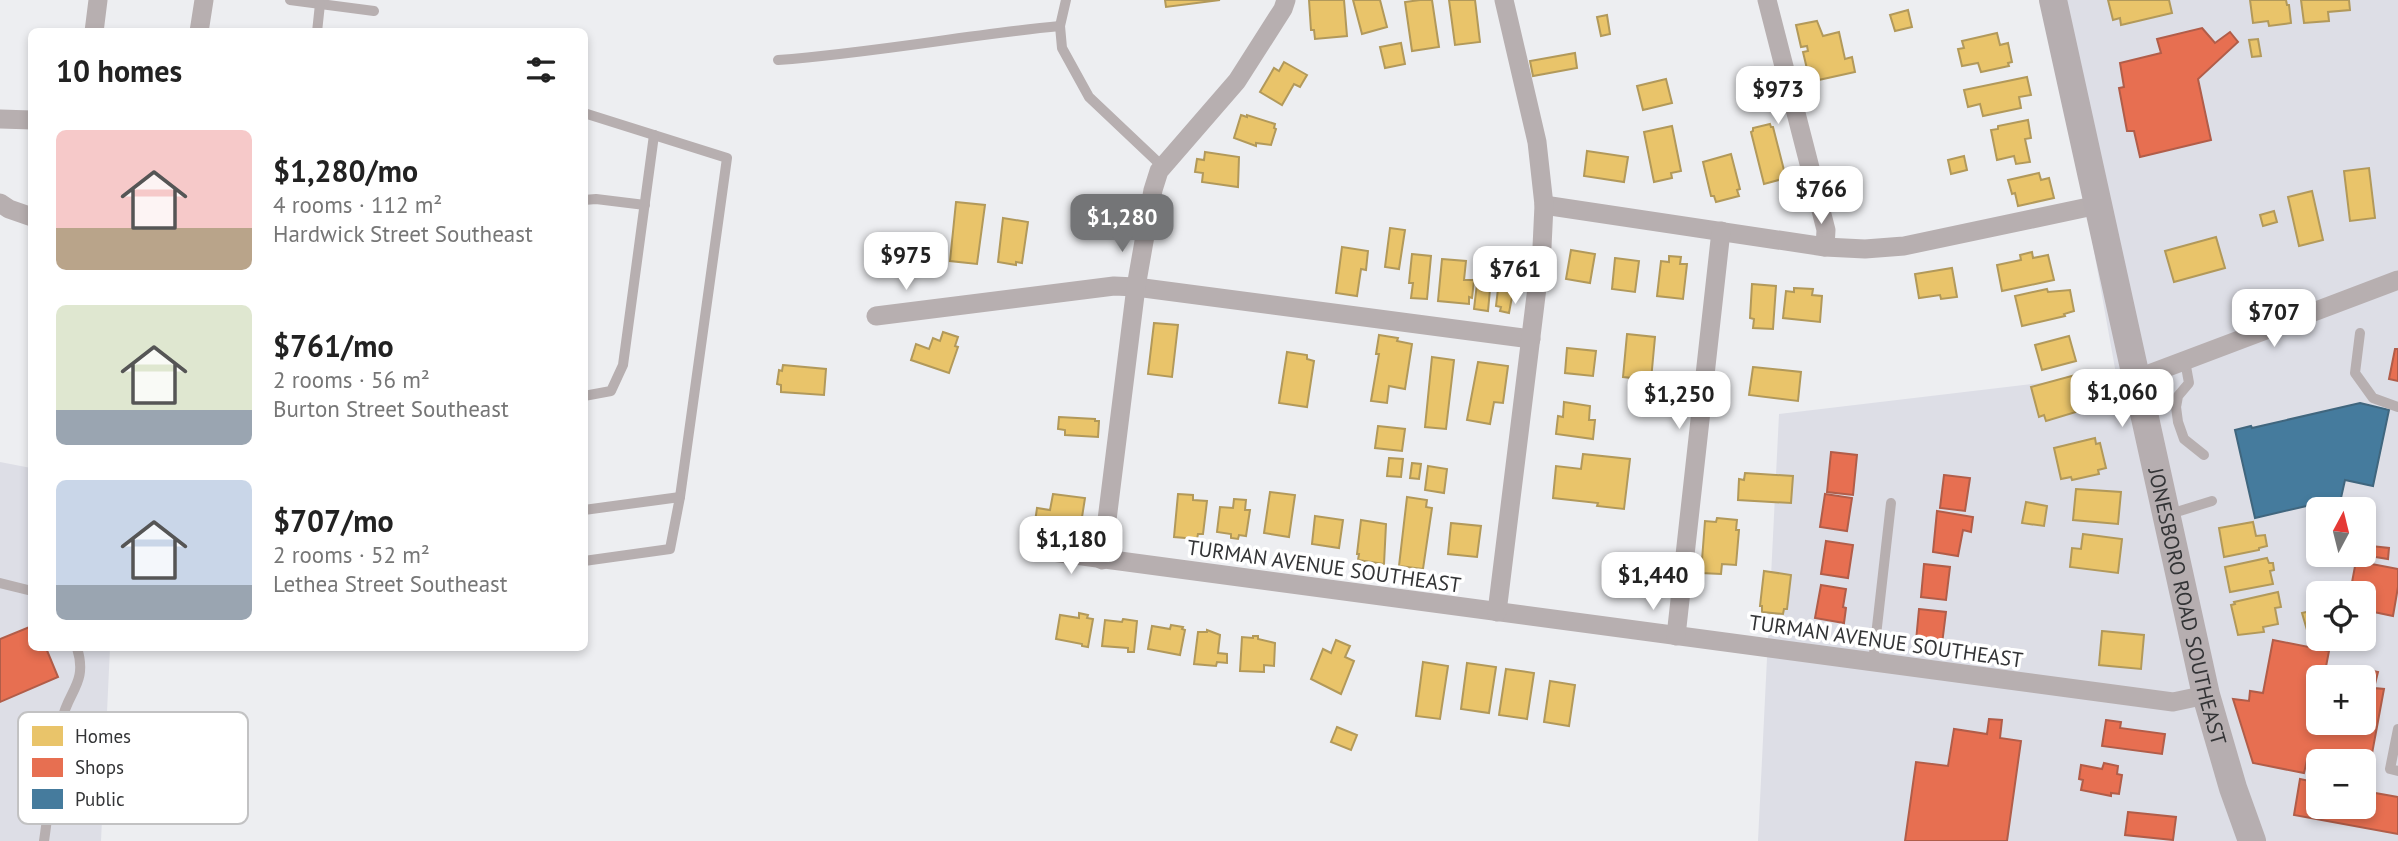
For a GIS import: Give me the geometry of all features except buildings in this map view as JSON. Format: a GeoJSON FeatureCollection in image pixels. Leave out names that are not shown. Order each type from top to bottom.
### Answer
{"type":"FeatureCollection","features":[{"type":"Feature","properties":{"kind":"main road","name":"JONESBORO ROAD SOUTHEAST"},"geometry":{"type":"LineString","coordinates":[[2053,0],[2206,695],[2233,788],[2252,841]]}},
{"type":"Feature","properties":{"kind":"street"},"geometry":{"type":"LineString","coordinates":[[94,28],[98,0]]}},
{"type":"Feature","properties":{"kind":"street"},"geometry":{"type":"LineString","coordinates":[[200,28],[204,0]]}},
{"type":"Feature","properties":{"kind":"street"},"geometry":{"type":"LineString","coordinates":[[1102,560],[1136,288],[1153,190],[1159,171],[1237,81],[1286,0]]}},
{"type":"Feature","properties":{"kind":"street"},"geometry":{"type":"LineString","coordinates":[[1497,612],[1542,247],[1544,205],[1537,142],[1504,0]]}},
{"type":"Feature","properties":{"kind":"street"},"geometry":{"type":"LineString","coordinates":[[1768,0],[1826,230],[1825,247]]}},
{"type":"Feature","properties":{"kind":"street"},"geometry":{"type":"LineString","coordinates":[[0,119],[28,120]]}},
{"type":"Feature","properties":{"kind":"street"},"geometry":{"type":"LineString","coordinates":[[0,203],[28,216]]}},
{"type":"Feature","properties":{"kind":"street"},"geometry":{"type":"LineString","coordinates":[[1544,205],[1825,247],[1865,249],[1904,246],[2098,205]]}},
{"type":"Feature","properties":{"kind":"street"},"geometry":{"type":"LineString","coordinates":[[1676,636],[1721,231]]}},
{"type":"Feature","properties":{"kind":"street"},"geometry":{"type":"LineString","coordinates":[[2136,379],[2398,281]]}},
{"type":"Feature","properties":{"kind":"street"},"geometry":{"type":"LineString","coordinates":[[876,316],[1114,286],[1531,339]]}},
{"type":"Feature","properties":{"kind":"street","name":"TURMAN AVENUE SOUTHEAST"},"geometry":{"type":"LineString","coordinates":[[1045,551],[2173,702],[2206,695]]}},
{"type":"Feature","properties":{"kind":"lane"},"geometry":{"type":"LineString","coordinates":[[290,0],[374,11]]}},
{"type":"Feature","properties":{"kind":"lane"},"geometry":{"type":"LineString","coordinates":[[1066,0],[1060,26],[1062,48],[1089,97],[1163,167]]}},
{"type":"Feature","properties":{"kind":"lane"},"geometry":{"type":"LineString","coordinates":[[317,28],[320,4]]}},
{"type":"Feature","properties":{"kind":"lane"},"geometry":{"type":"LineString","coordinates":[[778,60],[1060,26]]}},
{"type":"Feature","properties":{"kind":"lane"},"geometry":{"type":"LineString","coordinates":[[588,114],[727,158],[680,498],[670,549],[588,560]]}},
{"type":"Feature","properties":{"kind":"lane"},"geometry":{"type":"LineString","coordinates":[[588,395],[611,391],[623,365],[654,135]]}},
{"type":"Feature","properties":{"kind":"lane"},"geometry":{"type":"LineString","coordinates":[[588,200],[645,205]]}},
{"type":"Feature","properties":{"kind":"lane"},"geometry":{"type":"LineString","coordinates":[[2360,333],[2355,373],[2373,398],[2398,407]]}},
{"type":"Feature","properties":{"kind":"lane"},"geometry":{"type":"LineString","coordinates":[[2185,361],[2189,383],[2178,396],[2178,422],[2184,439],[2204,455]]}},
{"type":"Feature","properties":{"kind":"lane"},"geometry":{"type":"LineString","coordinates":[[588,510],[680,498]]}},
{"type":"Feature","properties":{"kind":"lane"},"geometry":{"type":"LineString","coordinates":[[2166,515],[2212,501]]}},
{"type":"Feature","properties":{"kind":"lane"},"geometry":{"type":"LineString","coordinates":[[1873,662],[1891,503]]}},
{"type":"Feature","properties":{"kind":"lane"},"geometry":{"type":"LineString","coordinates":[[0,583],[28,590]]}},
{"type":"Feature","properties":{"kind":"lane"},"geometry":{"type":"LineString","coordinates":[[65,712],[77,688],[81,662],[78,651]]}},
{"type":"Feature","properties":{"kind":"lane"},"geometry":{"type":"LineString","coordinates":[[2398,729],[2390,769],[2398,771]]}},
{"type":"Feature","properties":{"kind":"shaded area"},"geometry":{"type":"Polygon","coordinates":[[[2049,0],[2398,0],[2398,841],[1758,841],[1779,414],[2116,374],[2049,0]]]}},
{"type":"Feature","properties":{"kind":"shaded area"},"geometry":{"type":"Polygon","coordinates":[[[0,462],[28,467],[28,651],[110,651],[107,712],[18,712],[18,824],[102,824],[101,841],[0,841],[0,462]]]}}]}
